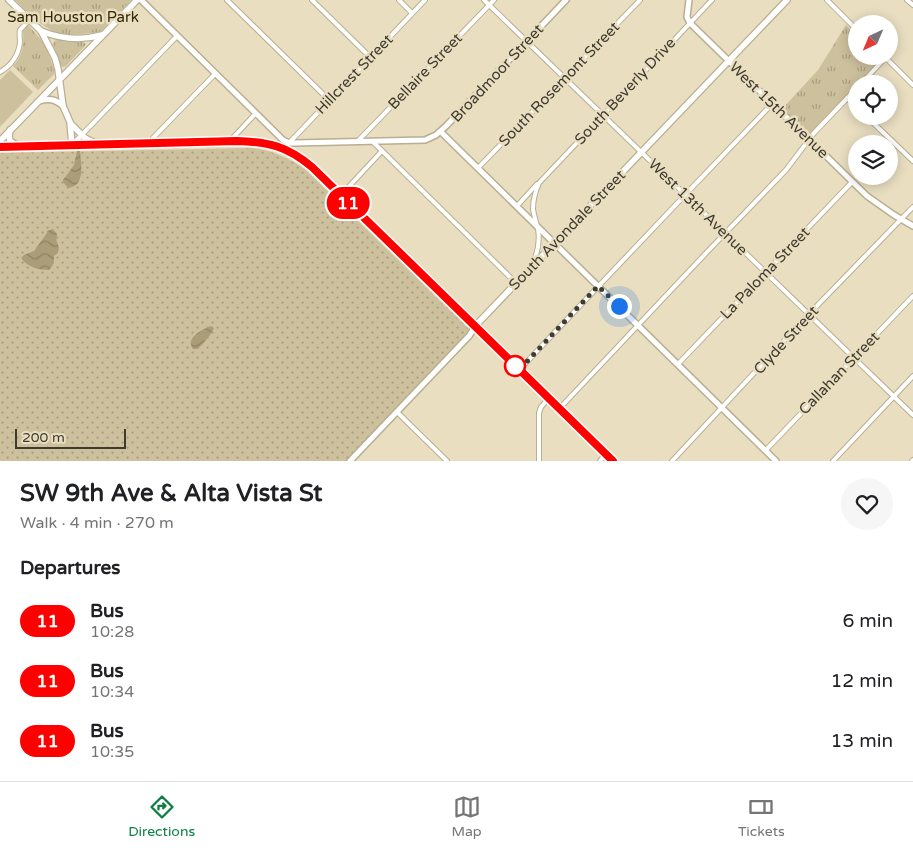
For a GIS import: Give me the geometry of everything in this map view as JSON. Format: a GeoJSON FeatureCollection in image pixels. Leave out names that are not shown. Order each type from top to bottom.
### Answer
{"type":"FeatureCollection","features":[{"type":"Feature","properties":{"kind":"main road"},"geometry":{"type":"LineString","coordinates":[[9,0],[41,31],[52,36],[73,39],[103,35]]}},
{"type":"Feature","properties":{"kind":"main road"},"geometry":{"type":"LineString","coordinates":[[0,141],[137,0]]}},
{"type":"Feature","properties":{"kind":"main road","name":"South Avondale Street"},"geometry":{"type":"LineString","coordinates":[[475,327],[787,0]]}},
{"type":"Feature","properties":{"kind":"main road"},"geometry":{"type":"LineString","coordinates":[[41,31],[55,58],[58,69],[63,106],[70,122],[72,145]]}},
{"type":"Feature","properties":{"kind":"main road"},"geometry":{"type":"LineString","coordinates":[[70,122],[82,135],[99,145]]}},
{"type":"Feature","properties":{"kind":"main road"},"geometry":{"type":"LineString","coordinates":[[10,130],[10,141],[20,147]]}},
{"type":"Feature","properties":{"kind":"main road"},"geometry":{"type":"LineString","coordinates":[[0,147],[229,142],[288,145],[613,461]]}},
{"type":"Feature","properties":{"kind":"street"},"geometry":{"type":"LineString","coordinates":[[141,0],[288,145],[372,141],[516,283]]}},
{"type":"Feature","properties":{"kind":"street"},"geometry":{"type":"LineString","coordinates":[[227,0],[329,100]]}},
{"type":"Feature","properties":{"kind":"street"},"geometry":{"type":"LineString","coordinates":[[312,0],[370,57]]}},
{"type":"Feature","properties":{"kind":"street"},"geometry":{"type":"LineString","coordinates":[[399,0],[412,13]]}},
{"type":"Feature","properties":{"kind":"street","name":"Hillcrest Street"},"geometry":{"type":"LineString","coordinates":[[288,145],[425,0]]}},
{"type":"Feature","properties":{"kind":"street","name":"West 13th Avenue"},"geometry":{"type":"LineString","coordinates":[[484,0],[913,414]]}},
{"type":"Feature","properties":{"kind":"street","name":"Bellaire Street"},"geometry":{"type":"LineString","coordinates":[[357,142],[494,0]]}},
{"type":"Feature","properties":{"kind":"street","name":"Broadmoor Street"},"geometry":{"type":"LineString","coordinates":[[372,141],[425,140],[441,132],[566,0]]}},
{"type":"Feature","properties":{"kind":"street","name":"South Rosemont Street"},"geometry":{"type":"LineString","coordinates":[[478,168],[640,0]]}},
{"type":"Feature","properties":{"kind":"street"},"geometry":{"type":"LineString","coordinates":[[689,0],[687,17],[690,23]]}},
{"type":"Feature","properties":{"kind":"street","name":"South Beverly Drive"},"geometry":{"type":"LineString","coordinates":[[517,206],[712,0]]}},
{"type":"Feature","properties":{"kind":"street"},"geometry":{"type":"LineString","coordinates":[[827,0],[848,21]]}},
{"type":"Feature","properties":{"kind":"street"},"geometry":{"type":"LineString","coordinates":[[908,0],[913,5]]}},
{"type":"Feature","properties":{"kind":"street"},"geometry":{"type":"LineString","coordinates":[[0,72],[16,56],[19,47],[20,30],[29,20]]}},
{"type":"Feature","properties":{"kind":"street","name":"West 15th Avenue"},"geometry":{"type":"LineString","coordinates":[[690,23],[848,178]]}},
{"type":"Feature","properties":{"kind":"street"},"geometry":{"type":"LineString","coordinates":[[72,145],[177,36]]}},
{"type":"Feature","properties":{"kind":"street"},"geometry":{"type":"LineString","coordinates":[[869,75],[877,65]]}},
{"type":"Feature","properties":{"kind":"street"},"geometry":{"type":"LineString","coordinates":[[892,65],[913,85]]}},
{"type":"Feature","properties":{"kind":"street"},"geometry":{"type":"LineString","coordinates":[[151,144],[153,138],[215,74]]}},
{"type":"Feature","properties":{"kind":"street"},"geometry":{"type":"LineString","coordinates":[[559,409],[786,170],[814,133],[847,98]]}},
{"type":"Feature","properties":{"kind":"street"},"geometry":{"type":"LineString","coordinates":[[38,101],[50,99],[63,106]]}},
{"type":"Feature","properties":{"kind":"street"},"geometry":{"type":"LineString","coordinates":[[519,370],[684,194],[772,104]]}},
{"type":"Feature","properties":{"kind":"street"},"geometry":{"type":"LineString","coordinates":[[229,142],[256,113]]}},
{"type":"Feature","properties":{"kind":"street"},"geometry":{"type":"LineString","coordinates":[[876,125],[913,160]]}},
{"type":"Feature","properties":{"kind":"street"},"geometry":{"type":"LineString","coordinates":[[441,132],[776,461]]}},
{"type":"Feature","properties":{"kind":"street"},"geometry":{"type":"LineString","coordinates":[[270,144],[278,141],[278,134]]}},
{"type":"Feature","properties":{"kind":"street"},"geometry":{"type":"LineString","coordinates":[[295,153],[295,146],[302,143]]}},
{"type":"Feature","properties":{"kind":"street"},"geometry":{"type":"LineString","coordinates":[[340,195],[382,151]]}},
{"type":"Feature","properties":{"kind":"street","name":"South Beverly Drive"},"geometry":{"type":"LineString","coordinates":[[531,267],[538,252],[539,243],[533,204],[534,195],[539,183]]}},
{"type":"Feature","properties":{"kind":"street","name":"La Paloma Street"},"geometry":{"type":"LineString","coordinates":[[678,364],[849,185]]}},
{"type":"Feature","properties":{"kind":"street","name":"West 15th Avenue"},"geometry":{"type":"LineString","coordinates":[[855,185],[867,196],[913,226]]}},
{"type":"Feature","properties":{"kind":"street","name":"Clyde Street"},"geometry":{"type":"LineString","coordinates":[[672,461],[913,206]]}},
{"type":"Feature","properties":{"kind":"street","name":"Callahan Street"},"geometry":{"type":"LineString","coordinates":[[766,450],[913,296]]}},
{"type":"Feature","properties":{"kind":"street","name":"South Avondale Street"},"geometry":{"type":"LineString","coordinates":[[350,461],[475,327]]}},
{"type":"Feature","properties":{"kind":"street"},"geometry":{"type":"LineString","coordinates":[[834,461],[913,376]]}},
{"type":"Feature","properties":{"kind":"street"},"geometry":{"type":"LineString","coordinates":[[539,461],[539,412],[548,398]]}},
{"type":"Feature","properties":{"kind":"street"},"geometry":{"type":"LineString","coordinates":[[397,412],[447,461]]}},
{"type":"Feature","properties":{"kind":"street"},"geometry":{"type":"LineString","coordinates":[[600,461],[606,454]]}},
{"type":"Feature","properties":{"kind":"green space","name":"Sam Houston Park"},"geometry":{"type":"Polygon","coordinates":[[[15,0],[131,0],[101,31],[70,34],[51,30],[35,19],[15,0]]]}},
{"type":"Feature","properties":{"kind":"green space","name":"Sam Houston Park"},"geometry":{"type":"Polygon","coordinates":[[[28,25],[43,42],[54,69],[54,74],[38,90],[13,66],[21,54],[23,31],[28,25]]]}},
{"type":"Feature","properties":{"kind":"green space"},"geometry":{"type":"Polygon","coordinates":[[[846,25],[848,27],[848,65],[875,65],[866,75],[848,75],[848,94],[809,135],[782,109],[818,70],[846,25]]]}},
{"type":"Feature","properties":{"kind":"green space","name":"Sam Houston Park"},"geometry":{"type":"Polygon","coordinates":[[[56,40],[83,42],[86,44],[63,67],[53,44],[56,40]]]}},
{"type":"Feature","properties":{"kind":"green space"},"geometry":{"type":"Polygon","coordinates":[[[10,70],[33,92],[0,127],[0,80],[10,70]]]}},
{"type":"Feature","properties":{"kind":"green space"},"geometry":{"type":"Polygon","coordinates":[[[251,148],[280,155],[306,170],[469,329],[467,334],[346,461],[0,461],[0,153],[251,148]]]}},
{"type":"Feature","properties":{"kind":"water"},"geometry":{"type":"Polygon","coordinates":[[[77,151],[80,151],[80,179],[74,186],[68,188],[63,180],[74,165],[77,151]]]}},
{"type":"Feature","properties":{"kind":"water"},"geometry":{"type":"Polygon","coordinates":[[[53,229],[57,234],[59,249],[58,253],[54,256],[51,268],[49,270],[41,269],[27,264],[21,258],[34,251],[47,231],[53,229]]]}},
{"type":"Feature","properties":{"kind":"water"},"geometry":{"type":"Polygon","coordinates":[[[211,326],[214,328],[207,339],[199,348],[193,349],[191,341],[195,335],[211,326]]]}},
{"type":"Feature","properties":{"kind":"bus line","name":"11"},"geometry":{"type":"LineString","coordinates":[[0,147],[237,141],[262,142],[290,151],[312,167],[613,461]]}},
{"type":"Feature","properties":{"kind":"route"},"geometry":{"type":"LineString","coordinates":[[515,366],[519,370],[598,286],[619,306]]}}]}
